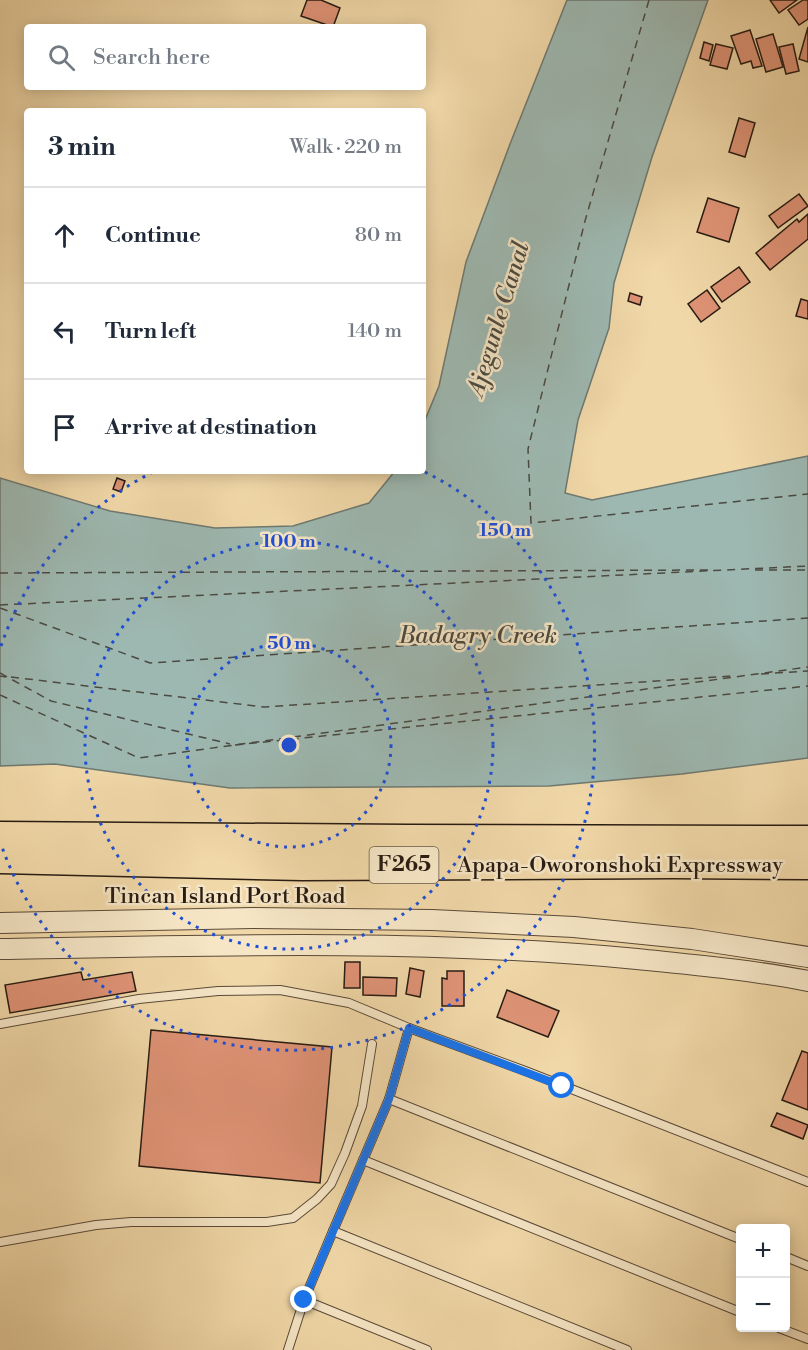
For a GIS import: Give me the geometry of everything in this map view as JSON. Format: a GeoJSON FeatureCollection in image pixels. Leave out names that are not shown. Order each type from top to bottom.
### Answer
{"type":"FeatureCollection","features":[{"type":"Feature","properties":{"kind":"highway","name":"Apapa-Oworonshoki Expressway"},"geometry":{"type":"LineString","coordinates":[[0,836],[408,840],[808,840]]}},
{"type":"Feature","properties":{"kind":"highway","name":"Apapa-Oworonshoki Expressway"},"geometry":{"type":"LineString","coordinates":[[0,859],[302,866],[808,865]]}},
{"type":"Feature","properties":{"kind":"street","name":"Tincan Island Port Road"},"geometry":{"type":"LineString","coordinates":[[0,923],[253,918],[444,920],[574,927],[692,939],[808,957]]}},
{"type":"Feature","properties":{"kind":"street"},"geometry":{"type":"LineString","coordinates":[[0,950],[254,944],[433,946],[572,953],[689,964],[808,981]]}},
{"type":"Feature","properties":{"kind":"lane"},"geometry":{"type":"LineString","coordinates":[[0,1024],[139,999],[218,991],[280,990],[349,1003],[808,1182]]}},
{"type":"Feature","properties":{"kind":"lane"},"geometry":{"type":"LineString","coordinates":[[288,1350],[304,1300],[389,1099],[409,1028]]}},
{"type":"Feature","properties":{"kind":"lane"},"geometry":{"type":"LineString","coordinates":[[0,1242],[96,1225],[132,1222],[267,1222],[293,1218],[317,1200],[331,1184],[362,1106],[372,1044]]}},
{"type":"Feature","properties":{"kind":"lane"},"geometry":{"type":"LineString","coordinates":[[389,1099],[736,1237]]}},
{"type":"Feature","properties":{"kind":"lane"},"geometry":{"type":"LineString","coordinates":[[363,1160],[736,1310]]}},
{"type":"Feature","properties":{"kind":"lane"},"geometry":{"type":"LineString","coordinates":[[333,1231],[627,1350]]}},
{"type":"Feature","properties":{"kind":"lane"},"geometry":{"type":"LineString","coordinates":[[790,1259],[808,1266]]}},
{"type":"Feature","properties":{"kind":"lane"},"geometry":{"type":"LineString","coordinates":[[304,1300],[427,1350]]}},
{"type":"Feature","properties":{"kind":"lane"},"geometry":{"type":"LineString","coordinates":[[789,1332],[808,1339]]}},
{"type":"Feature","properties":{"kind":"water","name":"Badagry Creek"},"geometry":{"type":"Polygon","coordinates":[[[567,0],[708,0],[652,157],[614,283],[609,328],[578,420],[565,493],[592,500],[808,456],[808,758],[682,774],[549,786],[230,788],[55,764],[0,766],[0,478],[110,511],[215,528],[293,526],[369,503],[393,474],[426,474],[426,418],[439,386],[466,262],[567,0]]]}},
{"type":"Feature","properties":{"kind":"building"},"geometry":{"type":"Polygon","coordinates":[[[307,0],[321,0],[340,8],[334,24],[324,24],[301,16],[307,0]]]}},
{"type":"Feature","properties":{"kind":"building"},"geometry":{"type":"Polygon","coordinates":[[[770,0],[797,0],[779,13],[770,0]]]}},
{"type":"Feature","properties":{"kind":"building"},"geometry":{"type":"Polygon","coordinates":[[[803,0],[808,0],[808,19],[799,25],[788,10],[803,0]]]}},
{"type":"Feature","properties":{"kind":"building"},"geometry":{"type":"Polygon","coordinates":[[[808,27],[808,62],[799,59],[808,27]]]}},
{"type":"Feature","properties":{"kind":"building"},"geometry":{"type":"Polygon","coordinates":[[[750,30],[762,66],[753,68],[751,61],[741,64],[731,36],[750,30]]]}},
{"type":"Feature","properties":{"kind":"building"},"geometry":{"type":"Polygon","coordinates":[[[773,34],[783,67],[766,72],[756,39],[773,34]]]}},
{"type":"Feature","properties":{"kind":"building"},"geometry":{"type":"Polygon","coordinates":[[[704,42],[713,45],[709,61],[700,58],[704,42]]]}},
{"type":"Feature","properties":{"kind":"building"},"geometry":{"type":"Polygon","coordinates":[[[716,44],[733,48],[727,69],[710,65],[716,44]]]}},
{"type":"Feature","properties":{"kind":"building"},"geometry":{"type":"Polygon","coordinates":[[[793,44],[799,71],[786,74],[779,47],[793,44]]]}},
{"type":"Feature","properties":{"kind":"building"},"geometry":{"type":"Polygon","coordinates":[[[739,118],[755,123],[745,157],[729,152],[739,118]]]}},
{"type":"Feature","properties":{"kind":"building"},"geometry":{"type":"Polygon","coordinates":[[[799,194],[808,206],[778,228],[769,216],[799,194]]]}},
{"type":"Feature","properties":{"kind":"building"},"geometry":{"type":"Polygon","coordinates":[[[708,198],[739,208],[729,242],[697,232],[708,198]]]}},
{"type":"Feature","properties":{"kind":"building"},"geometry":{"type":"Polygon","coordinates":[[[808,214],[808,239],[770,270],[756,253],[797,219],[799,222],[808,214]]]}},
{"type":"Feature","properties":{"kind":"building"},"geometry":{"type":"Polygon","coordinates":[[[739,267],[750,282],[722,302],[711,287],[739,267]]]}},
{"type":"Feature","properties":{"kind":"building"},"geometry":{"type":"Polygon","coordinates":[[[707,290],[720,308],[701,322],[688,304],[707,290]]]}},
{"type":"Feature","properties":{"kind":"building"},"geometry":{"type":"Polygon","coordinates":[[[630,293],[642,297],[640,305],[628,301],[630,293]]]}},
{"type":"Feature","properties":{"kind":"building"},"geometry":{"type":"Polygon","coordinates":[[[801,299],[808,301],[808,319],[796,316],[801,299]]]}},
{"type":"Feature","properties":{"kind":"building"},"geometry":{"type":"Polygon","coordinates":[[[117,478],[125,481],[121,492],[113,489],[117,478]]]}},
{"type":"Feature","properties":{"kind":"building"},"geometry":{"type":"Polygon","coordinates":[[[345,962],[360,962],[360,988],[344,988],[345,962]]]}},
{"type":"Feature","properties":{"kind":"building"},"geometry":{"type":"Polygon","coordinates":[[[410,968],[424,971],[420,997],[406,994],[410,968]]]}},
{"type":"Feature","properties":{"kind":"building"},"geometry":{"type":"Polygon","coordinates":[[[447,971],[464,971],[464,1006],[442,1006],[442,978],[447,979],[447,971]]]}},
{"type":"Feature","properties":{"kind":"building"},"geometry":{"type":"Polygon","coordinates":[[[81,972],[83,980],[132,972],[136,991],[10,1013],[5,985],[81,972]]]}},
{"type":"Feature","properties":{"kind":"building"},"geometry":{"type":"Polygon","coordinates":[[[363,977],[397,978],[396,996],[363,995],[363,977]]]}},
{"type":"Feature","properties":{"kind":"building"},"geometry":{"type":"Polygon","coordinates":[[[507,990],[559,1011],[548,1037],[497,1017],[507,990]]]}},
{"type":"Feature","properties":{"kind":"building"},"geometry":{"type":"Polygon","coordinates":[[[151,1030],[332,1047],[320,1183],[139,1166],[151,1030]]]}},
{"type":"Feature","properties":{"kind":"building"},"geometry":{"type":"Polygon","coordinates":[[[802,1051],[808,1053],[808,1110],[782,1100],[802,1051]]]}},
{"type":"Feature","properties":{"kind":"building"},"geometry":{"type":"Polygon","coordinates":[[[777,1113],[808,1125],[803,1139],[771,1126],[777,1113]]]}},
{"type":"Feature","properties":{"kind":"ferry route"},"geometry":{"type":"LineString","coordinates":[[649,0],[585,221],[528,449],[531,523],[808,494]]}},
{"type":"Feature","properties":{"kind":"ferry route"},"geometry":{"type":"LineString","coordinates":[[0,605],[808,566]]}},
{"type":"Feature","properties":{"kind":"ferry route"},"geometry":{"type":"LineString","coordinates":[[0,573],[708,570]]}},
{"type":"Feature","properties":{"kind":"ferry route"},"geometry":{"type":"LineString","coordinates":[[755,570],[808,570]]}},
{"type":"Feature","properties":{"kind":"ferry route"},"geometry":{"type":"LineString","coordinates":[[0,608],[150,663],[808,618]]}},
{"type":"Feature","properties":{"kind":"ferry route"},"geometry":{"type":"LineString","coordinates":[[0,695],[139,758],[808,667]]}},
{"type":"Feature","properties":{"kind":"ferry route"},"geometry":{"type":"LineString","coordinates":[[761,674],[808,671]]}},
{"type":"Feature","properties":{"kind":"ferry route"},"geometry":{"type":"LineString","coordinates":[[0,673],[51,701],[230,744]]}},
{"type":"Feature","properties":{"kind":"ferry route"},"geometry":{"type":"LineString","coordinates":[[0,676],[6,677]]}},
{"type":"Feature","properties":{"kind":"ferry route"},"geometry":{"type":"LineString","coordinates":[[11,677],[264,707],[732,676]]}},
{"type":"Feature","properties":{"kind":"ferry route"},"geometry":{"type":"LineString","coordinates":[[235,745],[808,686]]}},
{"type":"Feature","properties":{"kind":"route"},"geometry":{"type":"LineString","coordinates":[[304,1300],[389,1099],[409,1028],[562,1086]]}},
{"type":"Feature","properties":{"kind":"water label","name":"Ajegunle Canal"},"geometry":{"type":"Point","coordinates":[499,319]}}]}
